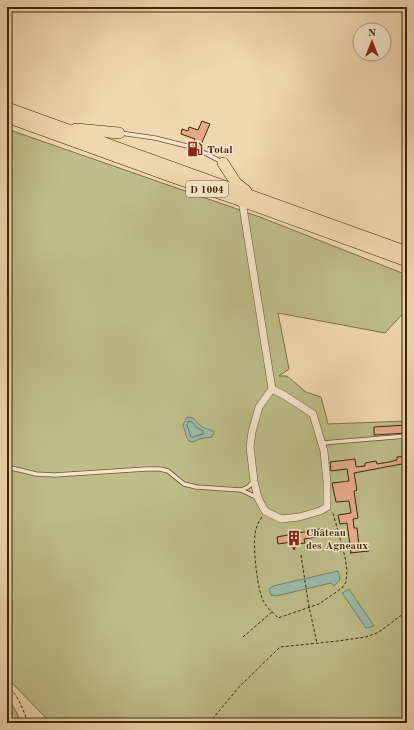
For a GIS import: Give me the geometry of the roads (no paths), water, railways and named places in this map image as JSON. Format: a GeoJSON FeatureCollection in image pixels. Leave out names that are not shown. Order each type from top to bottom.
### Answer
{"type":"FeatureCollection","features":[{"type":"Feature","properties":{"kind":"highway","name":"D 1004"},"geometry":{"type":"LineString","coordinates":[[7,108],[407,252]]}},
{"type":"Feature","properties":{"kind":"highway","name":"D 1004"},"geometry":{"type":"LineString","coordinates":[[7,117],[407,261]]}},
{"type":"Feature","properties":{"kind":"highway"},"geometry":{"type":"LineString","coordinates":[[58,127],[119,133]]}},
{"type":"Feature","properties":{"kind":"highway"},"geometry":{"type":"LineString","coordinates":[[223,163],[236,183],[253,196]]}},
{"type":"Feature","properties":{"kind":"street"},"geometry":{"type":"LineString","coordinates":[[242,201],[272,389],[259,407],[252,432],[250,448],[254,481],[258,498],[265,511],[281,519],[299,517],[320,511],[327,507],[327,482],[324,451],[313,414],[272,389]]}},
{"type":"Feature","properties":{"kind":"lane"},"geometry":{"type":"LineString","coordinates":[[119,133],[156,138],[191,147]]}},
{"type":"Feature","properties":{"kind":"lane"},"geometry":{"type":"LineString","coordinates":[[199,150],[223,163]]}},
{"type":"Feature","properties":{"kind":"lane"},"geometry":{"type":"LineString","coordinates":[[322,443],[407,436]]}},
{"type":"Feature","properties":{"kind":"lane"},"geometry":{"type":"LineString","coordinates":[[7,467],[36,474],[55,475],[160,469],[168,471],[184,484],[196,487],[240,490],[258,498]]}},
{"type":"Feature","properties":{"kind":"lane"},"geometry":{"type":"LineString","coordinates":[[240,490],[254,481]]}},
{"type":"Feature","properties":{"kind":"water"},"geometry":{"type":"Polygon","coordinates":[[[187,417],[190,417],[201,426],[214,432],[212,437],[199,439],[193,442],[189,441],[183,425],[187,417]]]}},
{"type":"Feature","properties":{"kind":"water"},"geometry":{"type":"Polygon","coordinates":[[[338,571],[340,580],[334,586],[331,583],[276,596],[271,595],[269,589],[273,586],[338,571]]]}},
{"type":"Feature","properties":{"kind":"water"},"geometry":{"type":"Polygon","coordinates":[[[349,589],[374,626],[366,628],[342,593],[349,589]]]}},
{"type":"Feature","properties":{"kind":"place","name":"Total"},"geometry":{"type":"Point","coordinates":[195,149]}},
{"type":"Feature","properties":{"kind":"place","name":"Château des Agneaux"},"geometry":{"type":"Point","coordinates":[294,538]}}]}
